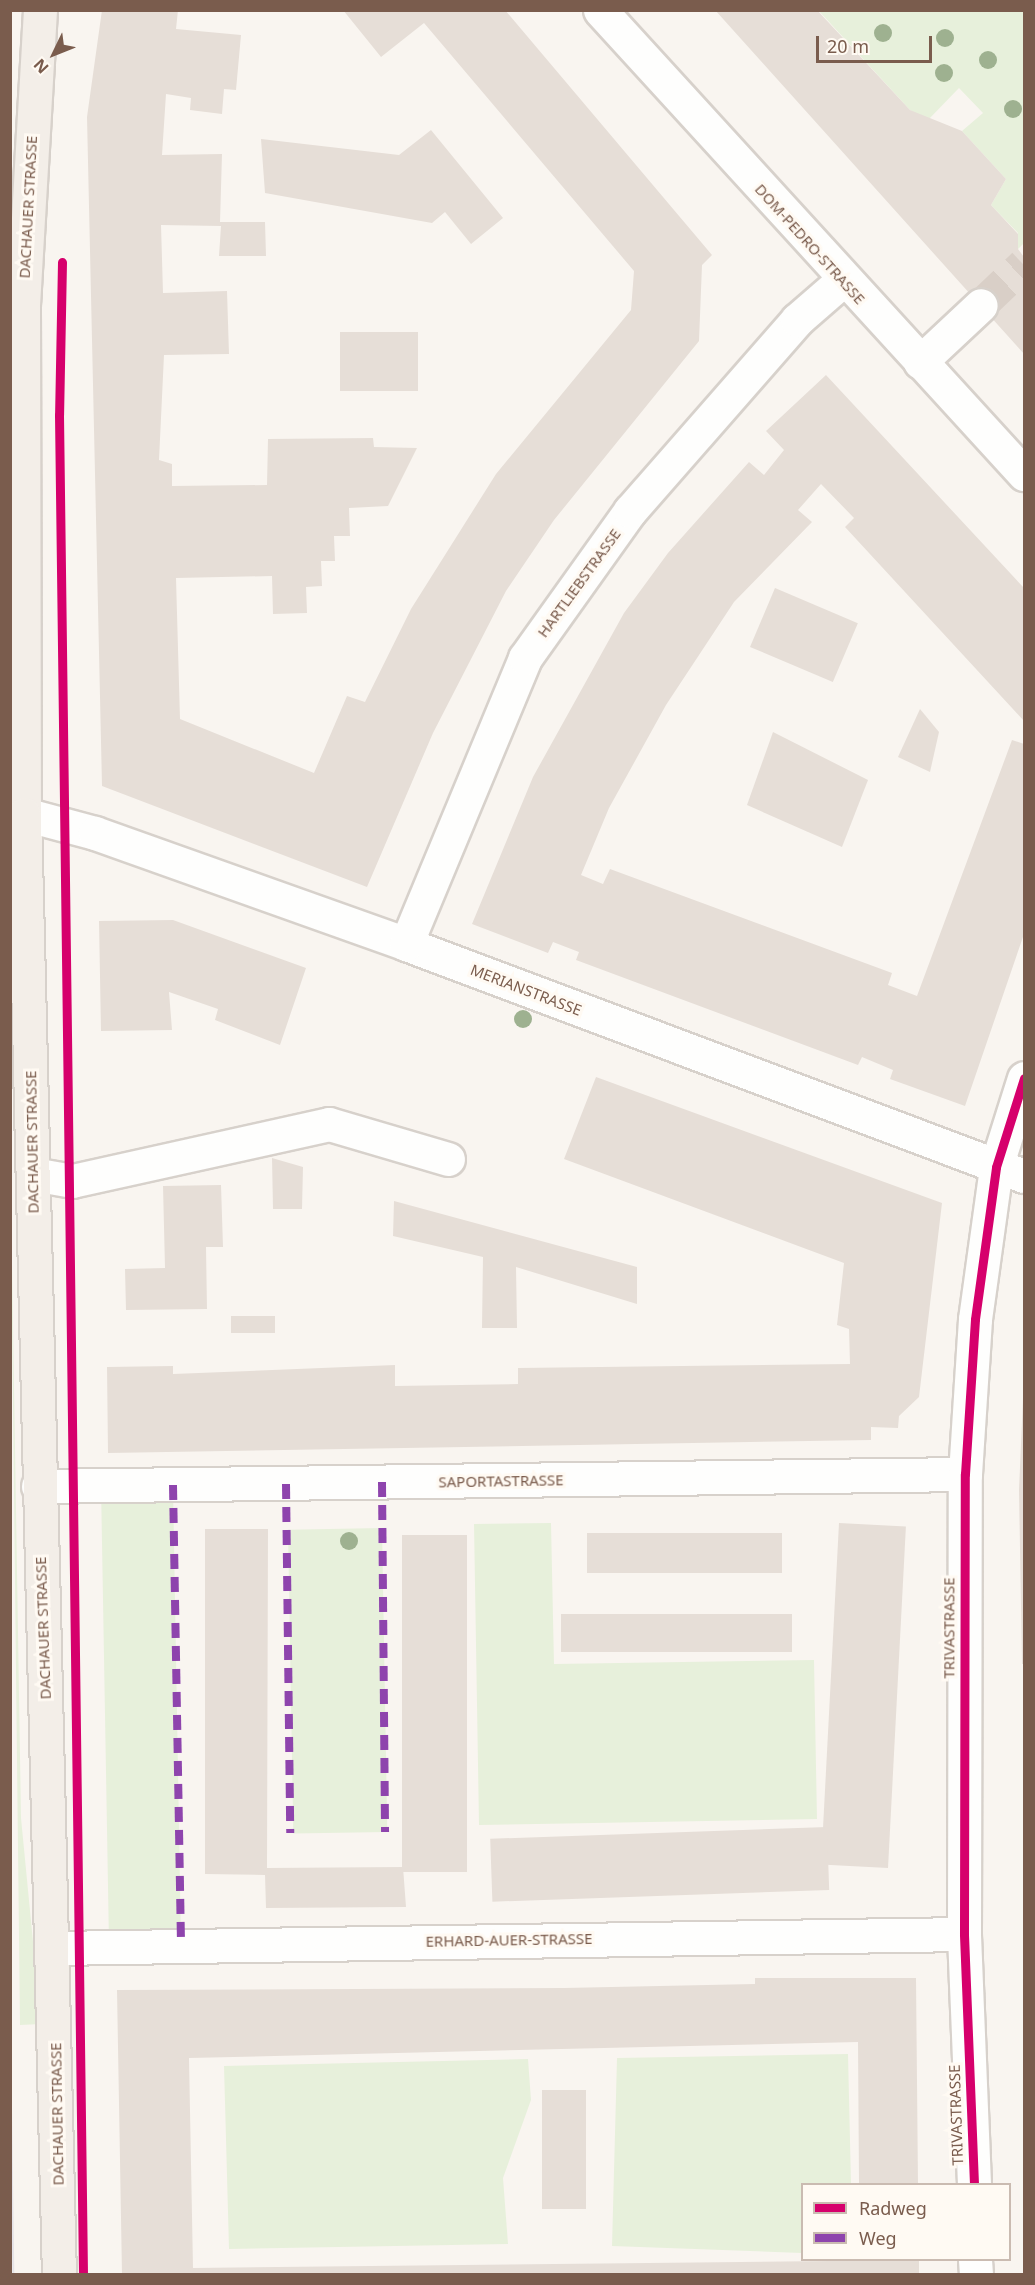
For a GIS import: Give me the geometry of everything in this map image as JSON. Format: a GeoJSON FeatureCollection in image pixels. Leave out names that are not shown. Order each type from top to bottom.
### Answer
{"type":"FeatureCollection","features":[{"type":"Feature","properties":{"kind":"main road","name":"DACHAUER STRASSE"},"geometry":{"type":"LineString","coordinates":[[40,10],[24,308],[24,814],[38,1486],[54,1948],[59,2274]]}},
{"type":"Feature","properties":{"kind":"street","name":"DOM-PEDRO-STRASSE"},"geometry":{"type":"LineString","coordinates":[[600,10],[843,280],[1024,474]]}},
{"type":"Feature","properties":{"kind":"street","name":"HARTLIEBSTRASSE"},"geometry":{"type":"LineString","coordinates":[[406,944],[525,658],[630,511],[797,320],[843,280]]}},
{"type":"Feature","properties":{"kind":"street"},"geometry":{"type":"LineString","coordinates":[[920,362],[981,305]]}},
{"type":"Feature","properties":{"kind":"street","name":"MERIANSTRASSE"},"geometry":{"type":"LineString","coordinates":[[24,814],[95,833],[406,944],[1010,1172]]}},
{"type":"Feature","properties":{"kind":"street","name":"TRIVASTRASSE"},"geometry":{"type":"LineString","coordinates":[[974,2169],[963,1934],[964,1474],[975,1319],[1010,1172],[1024,1078]]}},
{"type":"Feature","properties":{"kind":"street"},"geometry":{"type":"LineString","coordinates":[[33,1174],[72,1181],[329,1124],[448,1159]]}},
{"type":"Feature","properties":{"kind":"street","name":"SAPORTASTRASSE"},"geometry":{"type":"LineString","coordinates":[[38,1486],[964,1474]]}},
{"type":"Feature","properties":{"kind":"street","name":"ERHARD-AUER-STRASSE"},"geometry":{"type":"LineString","coordinates":[[54,1948],[963,1934]]}},
{"type":"Feature","properties":{"kind":"green space"},"geometry":{"type":"Polygon","coordinates":[[[819,11],[1024,11],[1024,243],[1018,249],[1018,233],[991,205],[1006,179],[962,131],[983,113],[959,88],[928,120],[910,110],[819,11]]]}},
{"type":"Feature","properties":{"kind":"green space"},"geometry":{"type":"Polygon","coordinates":[[[10,1138],[21,1818],[41,2024],[20,2025],[10,1138]]]}},
{"type":"Feature","properties":{"kind":"green space"},"geometry":{"type":"Polygon","coordinates":[[[173,1485],[181,1945],[109,1946],[101,1486],[173,1485]]]}},
{"type":"Feature","properties":{"kind":"green space"},"geometry":{"type":"Polygon","coordinates":[[[551,1523],[554,1664],[814,1660],[817,1819],[479,1825],[474,1524],[551,1523]]]}},
{"type":"Feature","properties":{"kind":"green space"},"geometry":{"type":"Polygon","coordinates":[[[382,1528],[387,1832],[293,1834],[288,1530],[382,1528]]]}},
{"type":"Feature","properties":{"kind":"green space"},"geometry":{"type":"Polygon","coordinates":[[[848,2054],[851,2183],[801,2183],[801,2253],[612,2246],[617,2058],[848,2054]]]}},
{"type":"Feature","properties":{"kind":"green space"},"geometry":{"type":"Polygon","coordinates":[[[528,2059],[531,2100],[503,2178],[508,2244],[229,2249],[224,2066],[528,2059]]]}},
{"type":"Feature","properties":{"kind":"building"},"geometry":{"type":"Polygon","coordinates":[[[102,10],[178,10],[176,29],[241,35],[236,90],[224,89],[222,114],[190,110],[191,98],[166,94],[162,155],[222,154],[220,222],[265,222],[266,256],[219,256],[221,226],[161,225],[163,293],[227,291],[229,354],[164,355],[159,460],[172,464],[172,486],[267,485],[268,439],[373,438],[374,447],[417,448],[388,506],[349,508],[350,536],[334,536],[335,561],[321,561],[322,586],[306,587],[307,613],[273,614],[272,576],[176,578],[180,719],[314,773],[347,696],[365,702],[411,609],[496,474],[631,310],[634,271],[424,23],[381,57],[343,10],[505,10],[712,255],[702,265],[699,341],[554,520],[506,591],[433,733],[367,887],[102,786],[87,117],[102,10]]]}},
{"type":"Feature","properties":{"kind":"building"},"geometry":{"type":"Polygon","coordinates":[[[715,10],[817,10],[910,110],[962,131],[1006,179],[991,205],[1018,234],[1018,249],[1024,257],[1024,354],[715,10]]]}},
{"type":"Feature","properties":{"kind":"building"},"geometry":{"type":"Polygon","coordinates":[[[431,130],[503,218],[471,244],[445,212],[432,223],[265,193],[261,139],[399,155],[431,130]]]}},
{"type":"Feature","properties":{"kind":"building"},"geometry":{"type":"Polygon","coordinates":[[[340,332],[418,332],[418,391],[340,391],[340,332]]]}},
{"type":"Feature","properties":{"kind":"building"},"geometry":{"type":"Polygon","coordinates":[[[826,375],[1024,588],[1024,721],[845,527],[854,518],[821,484],[798,510],[812,522],[734,602],[666,705],[609,808],[581,875],[603,884],[610,869],[892,973],[888,985],[917,996],[1012,740],[1024,744],[1024,934],[965,1106],[890,1079],[893,1070],[862,1057],[858,1065],[576,960],[579,952],[553,942],[548,953],[472,924],[533,777],[624,613],[668,553],[749,462],[764,475],[784,450],[766,431],[826,375]]]}},
{"type":"Feature","properties":{"kind":"building"},"geometry":{"type":"Polygon","coordinates":[[[775,588],[858,623],[833,682],[750,647],[775,588]]]}},
{"type":"Feature","properties":{"kind":"building"},"geometry":{"type":"Polygon","coordinates":[[[920,709],[939,732],[930,772],[898,757],[920,709]]]}},
{"type":"Feature","properties":{"kind":"building"},"geometry":{"type":"Polygon","coordinates":[[[773,732],[868,780],[842,847],[747,805],[773,732]]]}},
{"type":"Feature","properties":{"kind":"building"},"geometry":{"type":"Polygon","coordinates":[[[173,920],[306,968],[280,1045],[215,1020],[218,1009],[169,992],[172,1030],[101,1031],[99,921],[173,920]]]}},
{"type":"Feature","properties":{"kind":"building"},"geometry":{"type":"Polygon","coordinates":[[[596,1077],[942,1203],[919,1397],[899,1416],[898,1428],[871,1427],[871,1440],[108,1453],[107,1367],[173,1366],[173,1374],[395,1365],[395,1386],[518,1384],[518,1368],[850,1364],[849,1329],[837,1325],[844,1263],[564,1159],[596,1077]]]}},
{"type":"Feature","properties":{"kind":"building"},"geometry":{"type":"Polygon","coordinates":[[[272,1158],[303,1167],[302,1209],[273,1209],[272,1158]]]}},
{"type":"Feature","properties":{"kind":"building"},"geometry":{"type":"Polygon","coordinates":[[[221,1185],[223,1247],[206,1247],[207,1309],[126,1310],[125,1269],[165,1268],[163,1186],[221,1185]]]}},
{"type":"Feature","properties":{"kind":"building"},"geometry":{"type":"Polygon","coordinates":[[[394,1201],[637,1267],[637,1304],[516,1267],[517,1328],[482,1328],[483,1257],[393,1236],[394,1201]]]}},
{"type":"Feature","properties":{"kind":"building"},"geometry":{"type":"Polygon","coordinates":[[[231,1316],[275,1316],[275,1333],[231,1333],[231,1316]]]}},
{"type":"Feature","properties":{"kind":"building"},"geometry":{"type":"Polygon","coordinates":[[[1024,1375],[1024,1664],[1022,1664],[1019,1490],[1024,1375]]]}},
{"type":"Feature","properties":{"kind":"building"},"geometry":{"type":"Polygon","coordinates":[[[839,1523],[906,1527],[888,1868],[821,1865],[839,1523]]]}},
{"type":"Feature","properties":{"kind":"building"},"geometry":{"type":"Polygon","coordinates":[[[205,1529],[268,1529],[267,1868],[403,1867],[406,1907],[266,1908],[265,1875],[205,1874],[205,1529]]]}},
{"type":"Feature","properties":{"kind":"building"},"geometry":{"type":"Polygon","coordinates":[[[587,1533],[782,1533],[782,1573],[587,1573],[587,1533]]]}},
{"type":"Feature","properties":{"kind":"building"},"geometry":{"type":"Polygon","coordinates":[[[402,1535],[467,1535],[467,1872],[402,1872],[402,1535]]]}},
{"type":"Feature","properties":{"kind":"building"},"geometry":{"type":"Polygon","coordinates":[[[561,1614],[792,1614],[792,1652],[561,1652],[561,1614]]]}},
{"type":"Feature","properties":{"kind":"building"},"geometry":{"type":"Polygon","coordinates":[[[827,1827],[829,1890],[492,1902],[490,1839],[827,1827]]]}},
{"type":"Feature","properties":{"kind":"building"},"geometry":{"type":"Polygon","coordinates":[[[755,1978],[916,1978],[918,2183],[859,2183],[858,2042],[189,2058],[193,2268],[919,2261],[919,2274],[122,2274],[117,1990],[564,1988],[755,1984],[755,1978]]]}},
{"type":"Feature","properties":{"kind":"building"},"geometry":{"type":"Polygon","coordinates":[[[542,2090],[586,2090],[586,2209],[542,2209],[542,2090]]]}},
{"type":"Feature","properties":{"kind":"tunnel"},"geometry":{"type":"LineString","coordinates":[[981,305],[1024,264]]}},
{"type":"Feature","properties":{"kind":"tram line"},"geometry":{"type":"LineString","coordinates":[[10,1999],[14,2274]]}},
{"type":"Feature","properties":{"kind":"marked path"},"geometry":{"type":"LineString","coordinates":[[382,1482],[385,1832]]}},
{"type":"Feature","properties":{"kind":"marked path"},"geometry":{"type":"LineString","coordinates":[[286,1484],[290,1833]]}},
{"type":"Feature","properties":{"kind":"marked path"},"geometry":{"type":"LineString","coordinates":[[173,1485],[181,1945]]}},
{"type":"Feature","properties":{"kind":"cycle path"},"geometry":{"type":"LineString","coordinates":[[62,262],[59,415],[83,2274]]}},
{"type":"Feature","properties":{"kind":"cycle path"},"geometry":{"type":"LineString","coordinates":[[974,2183],[964,1934],[965,1474],[975,1319],[996,1167],[1024,1078]]}}]}
